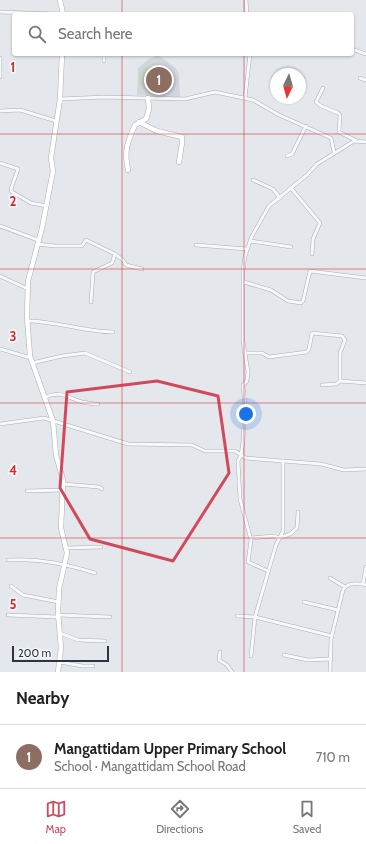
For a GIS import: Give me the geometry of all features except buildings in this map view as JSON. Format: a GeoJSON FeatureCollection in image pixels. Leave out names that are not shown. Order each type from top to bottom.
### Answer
{"type":"FeatureCollection","features":[{"type":"Feature","properties":{"kind":"main road"},"geometry":{"type":"LineString","coordinates":[[60,0],[63,12]]}},
{"type":"Feature","properties":{"kind":"main road"},"geometry":{"type":"LineString","coordinates":[[58,672],[61,648],[58,616],[59,589],[66,565],[66,548],[61,528],[63,484],[56,455],[53,421],[32,364],[28,321],[28,289],[47,206],[53,171],[51,158],[60,99],[62,56]]}},
{"type":"Feature","properties":{"kind":"main road"},"geometry":{"type":"LineString","coordinates":[[128,170],[125,153],[134,125],[146,119],[148,98]]}},
{"type":"Feature","properties":{"kind":"main road"},"geometry":{"type":"LineString","coordinates":[[140,122],[157,131],[182,137],[179,162]]}},
{"type":"Feature","properties":{"kind":"street"},"geometry":{"type":"LineString","coordinates":[[246,0],[247,12]]}},
{"type":"Feature","properties":{"kind":"street"},"geometry":{"type":"LineString","coordinates":[[0,12],[12,12]]}},
{"type":"Feature","properties":{"kind":"street"},"geometry":{"type":"LineString","coordinates":[[354,50],[366,54]]}},
{"type":"Feature","properties":{"kind":"street"},"geometry":{"type":"LineString","coordinates":[[104,56],[104,61]]}},
{"type":"Feature","properties":{"kind":"street"},"geometry":{"type":"LineString","coordinates":[[245,98],[250,56]]}},
{"type":"Feature","properties":{"kind":"street"},"geometry":{"type":"LineString","coordinates":[[0,58],[0,77]]}},
{"type":"Feature","properties":{"kind":"street"},"geometry":{"type":"LineString","coordinates":[[360,78],[366,80]]}},
{"type":"Feature","properties":{"kind":"street"},"geometry":{"type":"LineString","coordinates":[[323,88],[316,102],[321,106],[340,114],[339,132],[358,141]]}},
{"type":"Feature","properties":{"kind":"street"},"geometry":{"type":"LineString","coordinates":[[60,99],[104,97],[192,99],[214,92],[245,98],[306,126],[332,139],[334,152]]}},
{"type":"Feature","properties":{"kind":"street"},"geometry":{"type":"LineString","coordinates":[[0,111],[20,110],[56,121]]}},
{"type":"Feature","properties":{"kind":"street"},"geometry":{"type":"LineString","coordinates":[[287,156],[292,154],[306,126]]}},
{"type":"Feature","properties":{"kind":"street"},"geometry":{"type":"LineString","coordinates":[[268,571],[248,562],[251,538],[240,499],[238,461],[241,455],[245,406],[243,385],[247,381],[248,372],[244,353],[244,264],[247,249],[268,206],[280,198],[317,164],[334,152],[354,141],[366,142]]}},
{"type":"Feature","properties":{"kind":"street"},"geometry":{"type":"LineString","coordinates":[[0,163],[18,169],[10,189],[12,192],[31,203],[47,206]]}},
{"type":"Feature","properties":{"kind":"street"},"geometry":{"type":"LineString","coordinates":[[253,180],[273,189],[280,198]]}},
{"type":"Feature","properties":{"kind":"street"},"geometry":{"type":"LineString","coordinates":[[291,188],[320,223],[313,239],[312,254]]}},
{"type":"Feature","properties":{"kind":"street"},"geometry":{"type":"LineString","coordinates":[[0,226],[38,242],[75,247],[82,246],[86,240],[115,254],[124,260],[126,265],[142,269]]}},
{"type":"Feature","properties":{"kind":"street"},"geometry":{"type":"LineString","coordinates":[[250,241],[291,247]]}},
{"type":"Feature","properties":{"kind":"street"},"geometry":{"type":"LineString","coordinates":[[196,245],[247,249]]}},
{"type":"Feature","properties":{"kind":"street"},"geometry":{"type":"LineString","coordinates":[[91,302],[93,272],[112,263],[115,254]]}},
{"type":"Feature","properties":{"kind":"street"},"geometry":{"type":"LineString","coordinates":[[244,282],[271,290],[288,301],[301,302],[303,301],[310,272],[366,278]]}},
{"type":"Feature","properties":{"kind":"street"},"geometry":{"type":"LineString","coordinates":[[0,276],[28,289]]}},
{"type":"Feature","properties":{"kind":"street"},"geometry":{"type":"LineString","coordinates":[[28,321],[53,322],[66,326],[100,332],[113,332]]}},
{"type":"Feature","properties":{"kind":"street"},"geometry":{"type":"LineString","coordinates":[[244,353],[262,353],[269,357],[306,352],[309,349],[312,333],[342,336],[345,340],[340,352],[340,380],[336,384],[322,385]]}},
{"type":"Feature","properties":{"kind":"street"},"geometry":{"type":"LineString","coordinates":[[0,349],[31,358]]}},
{"type":"Feature","properties":{"kind":"street"},"geometry":{"type":"LineString","coordinates":[[32,364],[62,356],[85,353],[130,372]]}},
{"type":"Feature","properties":{"kind":"street"},"geometry":{"type":"LineString","coordinates":[[340,380],[366,383]]}},
{"type":"Feature","properties":{"kind":"street"},"geometry":{"type":"LineString","coordinates":[[45,397],[53,394],[62,395],[72,397],[82,402],[98,404]]}},
{"type":"Feature","properties":{"kind":"street"},"geometry":{"type":"LineString","coordinates":[[0,424],[44,418],[128,444],[192,446],[205,451],[235,452],[246,458],[321,464],[344,470],[366,469]]}},
{"type":"Feature","properties":{"kind":"street"},"geometry":{"type":"LineString","coordinates":[[251,656],[254,617],[279,538],[283,531],[283,461]]}},
{"type":"Feature","properties":{"kind":"street"},"geometry":{"type":"LineString","coordinates":[[63,484],[99,487],[102,489]]}},
{"type":"Feature","properties":{"kind":"street"},"geometry":{"type":"LineString","coordinates":[[26,491],[63,490]]}},
{"type":"Feature","properties":{"kind":"street"},"geometry":{"type":"LineString","coordinates":[[251,538],[274,536],[279,538],[290,534],[297,528],[298,512]]}},
{"type":"Feature","properties":{"kind":"street"},"geometry":{"type":"LineString","coordinates":[[66,548],[101,547]]}},
{"type":"Feature","properties":{"kind":"street"},"geometry":{"type":"LineString","coordinates":[[8,560],[31,559],[66,565],[95,573]]}},
{"type":"Feature","properties":{"kind":"street"},"geometry":{"type":"LineString","coordinates":[[330,672],[332,636],[345,587],[350,584],[364,584],[366,567]]}},
{"type":"Feature","properties":{"kind":"street"},"geometry":{"type":"LineString","coordinates":[[330,578],[345,587]]}},
{"type":"Feature","properties":{"kind":"street"},"geometry":{"type":"LineString","coordinates":[[11,586],[23,595],[59,602]]}},
{"type":"Feature","properties":{"kind":"street"},"geometry":{"type":"LineString","coordinates":[[304,602],[338,610]]}},
{"type":"Feature","properties":{"kind":"street"},"geometry":{"type":"LineString","coordinates":[[8,615],[110,617]]}},
{"type":"Feature","properties":{"kind":"street"},"geometry":{"type":"LineString","coordinates":[[237,616],[254,617],[332,636]]}},
{"type":"Feature","properties":{"kind":"street"},"geometry":{"type":"LineString","coordinates":[[60,633],[78,640],[105,641]]}},
{"type":"Feature","properties":{"kind":"street"},"geometry":{"type":"LineString","coordinates":[[220,652],[219,660],[227,665],[232,672]]}},
{"type":"Feature","properties":{"kind":"street"},"geometry":{"type":"LineString","coordinates":[[284,655],[308,660],[331,660]]}},
{"type":"Feature","properties":{"kind":"street"},"geometry":{"type":"LineString","coordinates":[[60,662],[82,666],[93,666]]}},
{"type":"Feature","properties":{"kind":"highlighted area"},"geometry":{"type":"Polygon","coordinates":[[[157,381],[218,396],[229,473],[173,561],[90,539],[60,488],[67,392],[157,381]]]}},
{"type":"Feature","properties":{"kind":"shaded area"},"geometry":{"type":"Polygon","coordinates":[[[159,56],[176,68],[179,74],[180,98],[137,95],[138,68],[149,59],[159,56]]]}},
{"type":"Feature","properties":{"kind":"green space"},"geometry":{"type":"Polygon","coordinates":[[[150,66],[157,79],[157,91],[155,95],[151,95],[139,85],[139,70],[150,66]]]}},
{"type":"Feature","properties":{"kind":"place","name":"Mangattidam Upper Primary School"},"geometry":{"type":"Point","coordinates":[159,80]}}]}
